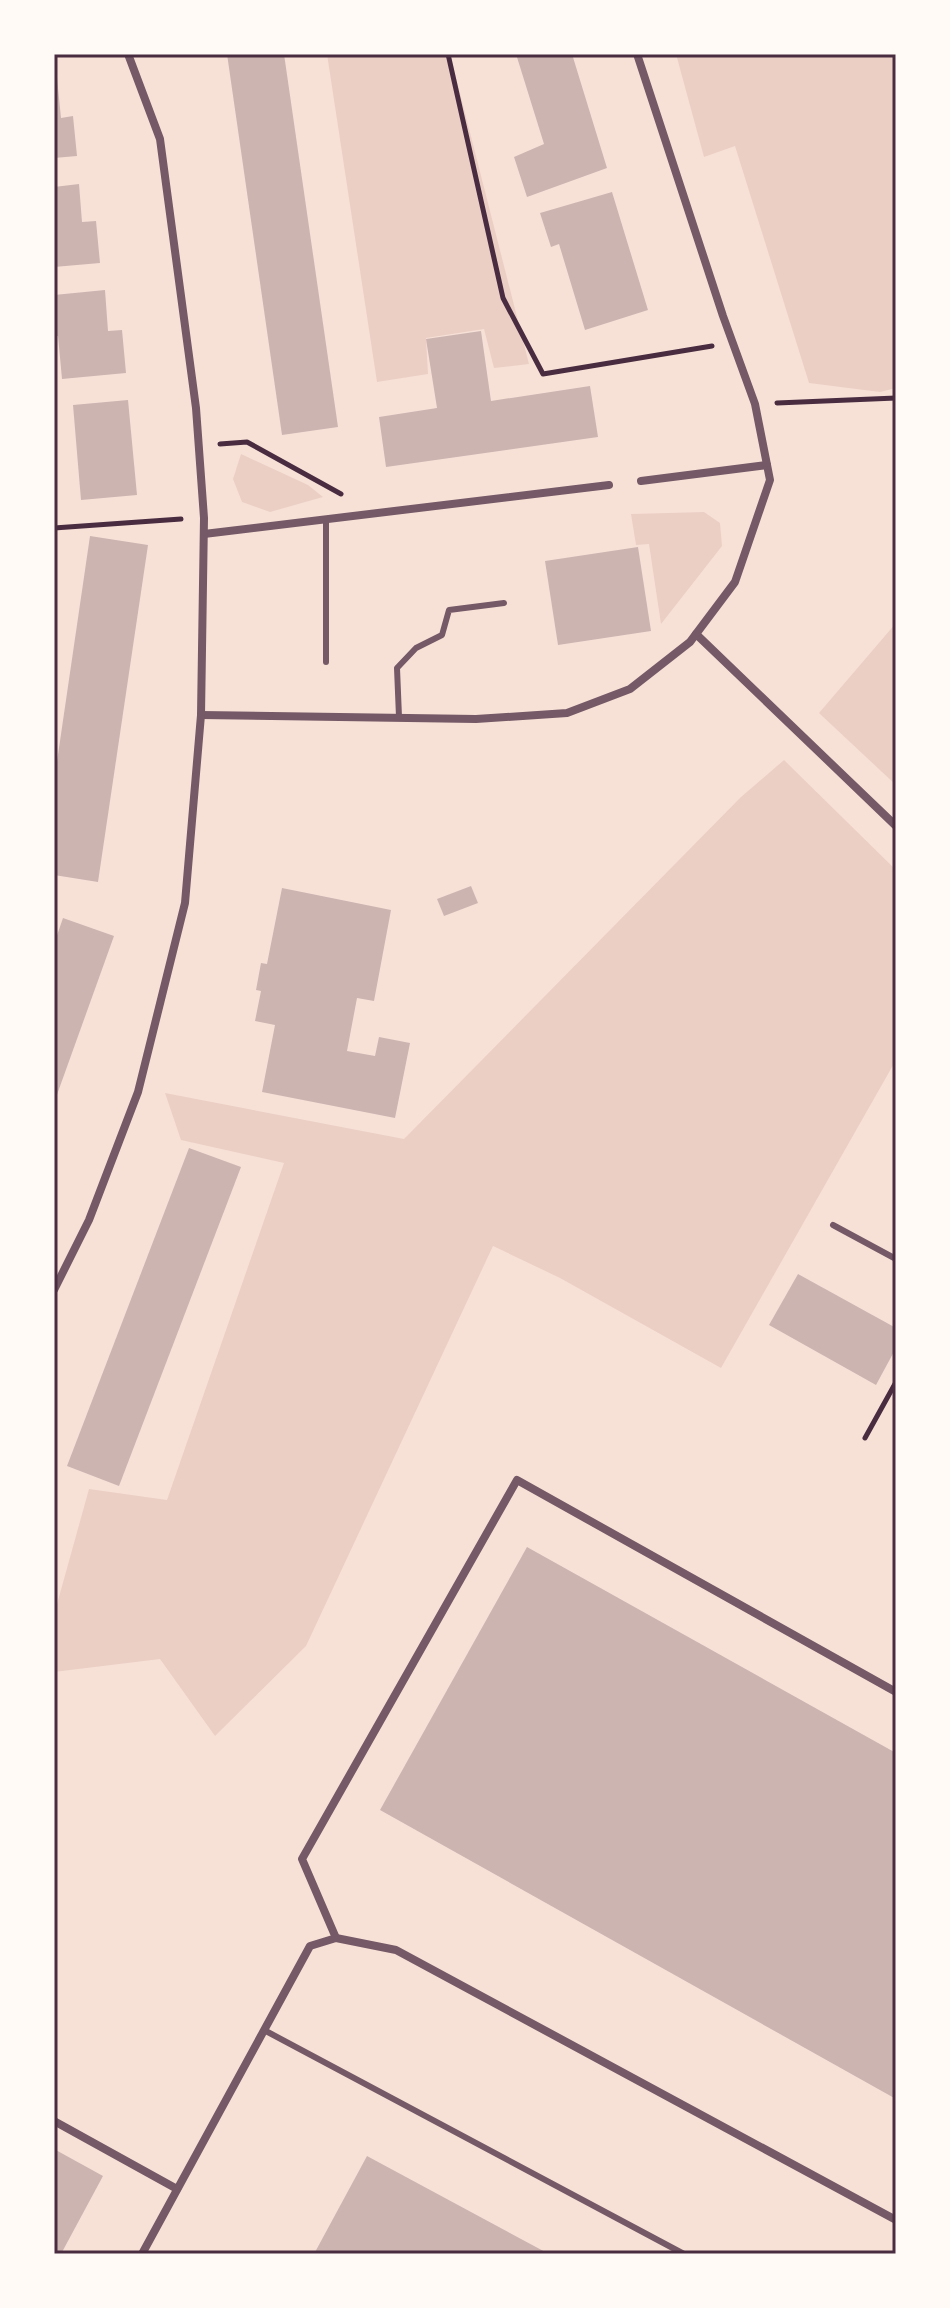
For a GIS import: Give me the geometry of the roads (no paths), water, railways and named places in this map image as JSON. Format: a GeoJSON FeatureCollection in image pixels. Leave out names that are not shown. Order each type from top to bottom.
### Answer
{"type":"FeatureCollection","features":[{"type":"Feature","properties":{"kind":"street"},"geometry":{"type":"LineString","coordinates":[[54,1290],[89,1220],[142,1078],[185,903],[201,715],[204,518],[199,445],[160,139],[128,54]]}},
{"type":"Feature","properties":{"kind":"street"},"geometry":{"type":"LineString","coordinates":[[201,715],[476,719],[567,713],[630,689],[690,642],[735,582],[770,480],[755,404],[637,54]]}},
{"type":"Feature","properties":{"kind":"street"},"geometry":{"type":"LineString","coordinates":[[641,481],[767,465]]}},
{"type":"Feature","properties":{"kind":"street"},"geometry":{"type":"LineString","coordinates":[[204,534],[609,485]]}},
{"type":"Feature","properties":{"kind":"street"},"geometry":{"type":"LineString","coordinates":[[696,634],[896,826]]}},
{"type":"Feature","properties":{"kind":"street"},"geometry":{"type":"LineString","coordinates":[[336,1938],[302,1859],[517,1480],[896,1692]]}},
{"type":"Feature","properties":{"kind":"street"},"geometry":{"type":"LineString","coordinates":[[142,2254],[310,1946],[336,1938],[396,1950],[896,2220]]}},
{"type":"Feature","properties":{"kind":"street"},"geometry":{"type":"LineString","coordinates":[[54,2121],[177,2189]]}},
{"type":"Feature","properties":{"kind":"lane"},"geometry":{"type":"LineString","coordinates":[[326,520],[326,662]]}},
{"type":"Feature","properties":{"kind":"lane"},"geometry":{"type":"LineString","coordinates":[[399,717],[397,668],[416,648],[442,635],[449,610],[504,603]]}},
{"type":"Feature","properties":{"kind":"lane"},"geometry":{"type":"LineString","coordinates":[[833,1225],[896,1259]]}},
{"type":"Feature","properties":{"kind":"lane"},"geometry":{"type":"LineString","coordinates":[[264,2030],[684,2254]]}}]}
